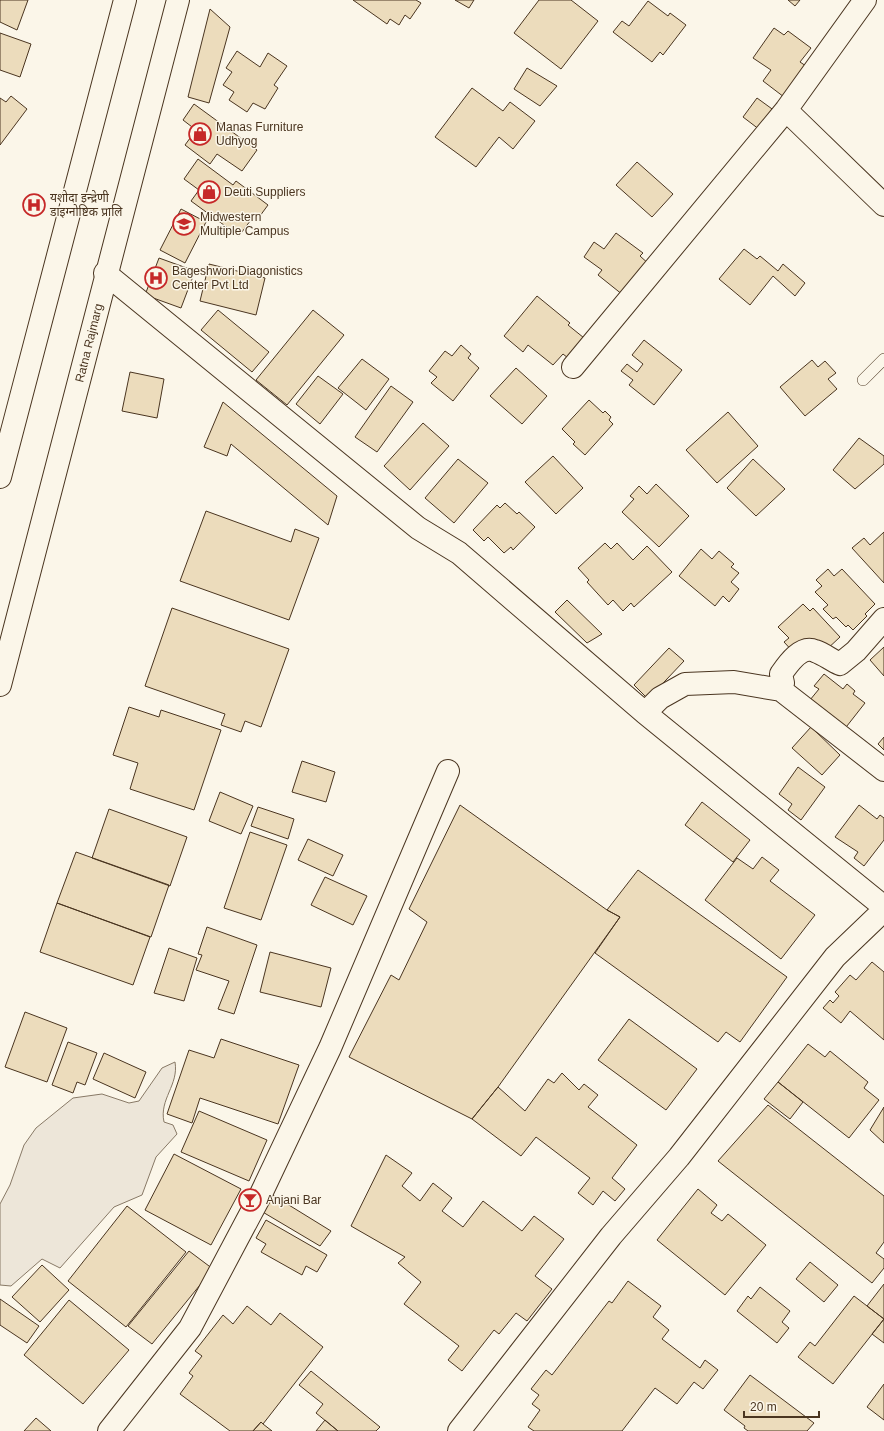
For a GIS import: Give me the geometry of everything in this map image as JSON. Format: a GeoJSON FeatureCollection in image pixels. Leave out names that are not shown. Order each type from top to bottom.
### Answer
{"type":"FeatureCollection","features":[{"type":"Feature","properties":{"kind":"main road"},"geometry":{"type":"LineString","coordinates":[[0,477],[125,0]]}},
{"type":"Feature","properties":{"kind":"main road","name":"Ratna Rajmarg"},"geometry":{"type":"LineString","coordinates":[[0,685],[74,402],[105,273],[178,0]]}},
{"type":"Feature","properties":{"kind":"main road"},"geometry":{"type":"LineString","coordinates":[[573,367],[786,110],[865,0]]}},
{"type":"Feature","properties":{"kind":"main road"},"geometry":{"type":"LineString","coordinates":[[786,110],[884,206]]}},
{"type":"Feature","properties":{"kind":"main road"},"geometry":{"type":"LineString","coordinates":[[105,273],[418,528],[459,553],[646,713],[884,908],[834,957],[679,1157],[612,1236],[459,1431]]}},
{"type":"Feature","properties":{"kind":"main road"},"geometry":{"type":"LineString","coordinates":[[781,690],[783,683],[781,674],[791,660],[802,652],[814,650],[840,664],[856,651],[884,619]]}},
{"type":"Feature","properties":{"kind":"main road"},"geometry":{"type":"LineString","coordinates":[[646,713],[660,698],[685,684],[734,682],[781,690],[884,770]]}},
{"type":"Feature","properties":{"kind":"main road"},"geometry":{"type":"LineString","coordinates":[[109,1431],[190,1328],[259,1198],[330,1048],[448,771]]}},
{"type":"Feature","properties":{"kind":"lane"},"geometry":{"type":"LineString","coordinates":[[863,380],[884,359]]}},
{"type":"Feature","properties":{"kind":"shaded area"},"geometry":{"type":"Polygon","coordinates":[[[175,1062],[174,1078],[166,1099],[163,1114],[164,1122],[173,1125],[177,1134],[156,1157],[142,1195],[114,1207],[60,1268],[42,1259],[11,1286],[0,1285],[0,1204],[10,1185],[24,1145],[36,1128],[73,1098],[102,1094],[129,1103],[139,1101],[162,1068],[175,1062]]]}},
{"type":"Feature","properties":{"kind":"building"},"geometry":{"type":"Polygon","coordinates":[[[0,0],[28,0],[17,30],[0,22],[0,0]]]}},
{"type":"Feature","properties":{"kind":"building"},"geometry":{"type":"Polygon","coordinates":[[[353,0],[416,0],[421,3],[410,19],[405,15],[399,25],[390,19],[387,24],[353,0]]]}},
{"type":"Feature","properties":{"kind":"building"},"geometry":{"type":"Polygon","coordinates":[[[455,0],[474,0],[469,8],[455,0]]]}},
{"type":"Feature","properties":{"kind":"building"},"geometry":{"type":"Polygon","coordinates":[[[539,0],[571,0],[598,21],[561,69],[514,33],[539,0]]]}},
{"type":"Feature","properties":{"kind":"building"},"geometry":{"type":"Polygon","coordinates":[[[788,0],[800,0],[795,6],[788,0]]]}},
{"type":"Feature","properties":{"kind":"building"},"geometry":{"type":"Polygon","coordinates":[[[648,1],[668,16],[670,13],[686,25],[663,55],[660,52],[652,62],[613,32],[622,21],[629,26],[648,1]]]}},
{"type":"Feature","properties":{"kind":"building"},"geometry":{"type":"Polygon","coordinates":[[[210,9],[230,27],[209,103],[188,97],[210,9]]]}},
{"type":"Feature","properties":{"kind":"building"},"geometry":{"type":"Polygon","coordinates":[[[774,28],[784,35],[788,31],[811,48],[800,62],[806,66],[784,97],[763,81],[771,70],[753,58],[774,28]]]}},
{"type":"Feature","properties":{"kind":"building"},"geometry":{"type":"Polygon","coordinates":[[[0,33],[31,44],[20,77],[0,70],[0,33]]]}},
{"type":"Feature","properties":{"kind":"building"},"geometry":{"type":"Polygon","coordinates":[[[237,51],[260,67],[268,53],[287,66],[274,85],[278,88],[265,109],[253,103],[247,112],[229,100],[234,92],[223,85],[232,72],[226,68],[237,51]]]}},
{"type":"Feature","properties":{"kind":"building"},"geometry":{"type":"Polygon","coordinates":[[[527,68],[557,86],[540,106],[514,89],[527,68]]]}},
{"type":"Feature","properties":{"kind":"building"},"geometry":{"type":"Polygon","coordinates":[[[472,88],[503,111],[510,102],[535,121],[513,149],[499,137],[476,167],[435,137],[472,88]]]}},
{"type":"Feature","properties":{"kind":"building"},"geometry":{"type":"Polygon","coordinates":[[[11,96],[27,109],[0,145],[0,98],[6,102],[11,96]]]}},
{"type":"Feature","properties":{"kind":"building"},"geometry":{"type":"Polygon","coordinates":[[[757,98],[779,114],[764,133],[743,117],[757,98]]]}},
{"type":"Feature","properties":{"kind":"building"},"geometry":{"type":"Polygon","coordinates":[[[194,104],[257,150],[242,171],[217,154],[210,164],[185,145],[196,130],[183,120],[194,104]]]}},
{"type":"Feature","properties":{"kind":"building"},"geometry":{"type":"Polygon","coordinates":[[[198,159],[233,185],[236,181],[268,205],[257,220],[253,217],[239,236],[191,201],[199,190],[184,179],[198,159]]]}},
{"type":"Feature","properties":{"kind":"building"},"geometry":{"type":"Polygon","coordinates":[[[637,162],[673,194],[652,217],[616,185],[637,162]]]}},
{"type":"Feature","properties":{"kind":"building"},"geometry":{"type":"Polygon","coordinates":[[[181,209],[206,222],[185,263],[160,250],[181,209]]]}},
{"type":"Feature","properties":{"kind":"building"},"geometry":{"type":"Polygon","coordinates":[[[616,233],[643,253],[640,256],[650,265],[623,295],[598,275],[602,270],[584,257],[594,242],[604,249],[616,233]]]}},
{"type":"Feature","properties":{"kind":"building"},"geometry":{"type":"Polygon","coordinates":[[[744,249],[757,259],[760,256],[778,271],[783,264],[805,283],[795,296],[773,276],[750,305],[719,279],[744,249]]]}},
{"type":"Feature","properties":{"kind":"building"},"geometry":{"type":"Polygon","coordinates":[[[159,258],[195,271],[181,308],[145,295],[159,258]]]}},
{"type":"Feature","properties":{"kind":"building"},"geometry":{"type":"Polygon","coordinates":[[[209,264],[265,278],[256,315],[200,301],[209,264]]]}},
{"type":"Feature","properties":{"kind":"building"},"geometry":{"type":"Polygon","coordinates":[[[537,296],[570,323],[568,325],[589,342],[573,362],[563,354],[553,365],[528,345],[523,352],[504,336],[537,296]]]}},
{"type":"Feature","properties":{"kind":"building"},"geometry":{"type":"Polygon","coordinates":[[[218,310],[269,352],[252,372],[201,330],[218,310]]]}},
{"type":"Feature","properties":{"kind":"building"},"geometry":{"type":"Polygon","coordinates":[[[313,310],[344,335],[287,405],[256,380],[313,310]]]}},
{"type":"Feature","properties":{"kind":"building"},"geometry":{"type":"Polygon","coordinates":[[[644,340],[682,370],[654,405],[629,385],[633,380],[621,371],[627,364],[637,372],[643,364],[632,355],[644,340]]]}},
{"type":"Feature","properties":{"kind":"building"},"geometry":{"type":"Polygon","coordinates":[[[461,345],[471,354],[468,358],[479,368],[453,401],[431,383],[437,377],[429,371],[445,351],[452,356],[461,345]]]}},
{"type":"Feature","properties":{"kind":"building"},"geometry":{"type":"Polygon","coordinates":[[[362,359],[389,379],[366,410],[338,388],[362,359]]]}},
{"type":"Feature","properties":{"kind":"building"},"geometry":{"type":"Polygon","coordinates":[[[812,360],[818,367],[825,361],[836,373],[828,379],[837,389],[805,416],[780,387],[812,360]]]}},
{"type":"Feature","properties":{"kind":"building"},"geometry":{"type":"Polygon","coordinates":[[[516,368],[547,396],[522,424],[490,396],[516,368]]]}},
{"type":"Feature","properties":{"kind":"building"},"geometry":{"type":"Polygon","coordinates":[[[130,372],[164,379],[157,418],[122,411],[130,372]]]}},
{"type":"Feature","properties":{"kind":"building"},"geometry":{"type":"Polygon","coordinates":[[[318,376],[343,394],[320,424],[296,404],[318,376]]]}},
{"type":"Feature","properties":{"kind":"building"},"geometry":{"type":"Polygon","coordinates":[[[391,386],[413,402],[377,452],[355,437],[391,386]]]}},
{"type":"Feature","properties":{"kind":"building"},"geometry":{"type":"Polygon","coordinates":[[[589,400],[603,413],[605,411],[611,417],[609,420],[613,424],[585,455],[573,444],[575,442],[562,429],[589,400]]]}},
{"type":"Feature","properties":{"kind":"building"},"geometry":{"type":"Polygon","coordinates":[[[223,402],[337,496],[328,525],[231,444],[227,456],[204,447],[223,402]]]}},
{"type":"Feature","properties":{"kind":"building"},"geometry":{"type":"Polygon","coordinates":[[[728,412],[758,446],[717,483],[686,450],[728,412]]]}},
{"type":"Feature","properties":{"kind":"building"},"geometry":{"type":"Polygon","coordinates":[[[423,423],[449,446],[410,490],[384,466],[423,423]]]}},
{"type":"Feature","properties":{"kind":"building"},"geometry":{"type":"Polygon","coordinates":[[[859,438],[884,456],[884,464],[855,489],[833,470],[859,438]]]}},
{"type":"Feature","properties":{"kind":"building"},"geometry":{"type":"Polygon","coordinates":[[[553,456],[583,488],[556,514],[525,482],[553,456]]]}},
{"type":"Feature","properties":{"kind":"building"},"geometry":{"type":"Polygon","coordinates":[[[458,459],[488,483],[454,523],[425,498],[458,459]]]}},
{"type":"Feature","properties":{"kind":"building"},"geometry":{"type":"Polygon","coordinates":[[[753,459],[785,489],[756,516],[727,488],[753,459]]]}},
{"type":"Feature","properties":{"kind":"building"},"geometry":{"type":"Polygon","coordinates":[[[656,484],[689,516],[659,547],[622,512],[634,499],[630,496],[639,486],[647,494],[656,484]]]}},
{"type":"Feature","properties":{"kind":"building"},"geometry":{"type":"Polygon","coordinates":[[[505,503],[517,514],[519,512],[535,527],[513,550],[511,547],[504,553],[488,537],[484,541],[473,530],[497,505],[500,508],[505,503]]]}},
{"type":"Feature","properties":{"kind":"building"},"geometry":{"type":"Polygon","coordinates":[[[206,511],[291,542],[295,529],[319,538],[289,620],[180,581],[206,511]]]}},
{"type":"Feature","properties":{"kind":"building"},"geometry":{"type":"Polygon","coordinates":[[[884,532],[884,583],[852,548],[864,538],[870,545],[884,532]]]}},
{"type":"Feature","properties":{"kind":"building"},"geometry":{"type":"Polygon","coordinates":[[[605,543],[611,549],[617,543],[633,560],[647,546],[672,572],[634,607],[631,603],[623,611],[613,600],[608,605],[587,582],[589,580],[578,568],[605,543]]]}},
{"type":"Feature","properties":{"kind":"building"},"geometry":{"type":"Polygon","coordinates":[[[701,549],[712,559],[719,551],[734,564],[731,567],[739,573],[731,582],[739,589],[729,602],[723,596],[715,606],[679,576],[701,549]]]}},
{"type":"Feature","properties":{"kind":"building"},"geometry":{"type":"Polygon","coordinates":[[[828,569],[834,576],[842,569],[875,604],[865,614],[867,616],[853,630],[848,625],[846,627],[836,617],[833,619],[823,609],[828,605],[815,592],[822,586],[816,580],[828,569]]]}},
{"type":"Feature","properties":{"kind":"building"},"geometry":{"type":"Polygon","coordinates":[[[567,600],[602,634],[587,643],[555,612],[567,600]]]}},
{"type":"Feature","properties":{"kind":"building"},"geometry":{"type":"Polygon","coordinates":[[[803,604],[810,611],[813,608],[840,637],[825,651],[814,639],[796,655],[784,642],[789,638],[778,627],[803,604]]]}},
{"type":"Feature","properties":{"kind":"building"},"geometry":{"type":"Polygon","coordinates":[[[172,608],[289,649],[261,727],[245,721],[241,732],[221,725],[225,714],[145,686],[172,608]]]}},
{"type":"Feature","properties":{"kind":"building"},"geometry":{"type":"Polygon","coordinates":[[[884,647],[884,676],[870,660],[884,647]]]}},
{"type":"Feature","properties":{"kind":"building"},"geometry":{"type":"Polygon","coordinates":[[[669,648],[684,661],[648,699],[634,685],[669,648]]]}},
{"type":"Feature","properties":{"kind":"building"},"geometry":{"type":"Polygon","coordinates":[[[824,674],[843,689],[847,684],[855,691],[853,694],[865,703],[843,731],[810,700],[819,689],[814,686],[824,674]]]}},
{"type":"Feature","properties":{"kind":"building"},"geometry":{"type":"Polygon","coordinates":[[[129,707],[159,717],[161,710],[221,730],[194,810],[130,789],[138,763],[113,755],[129,707]]]}},
{"type":"Feature","properties":{"kind":"building"},"geometry":{"type":"Polygon","coordinates":[[[811,727],[840,755],[822,775],[792,748],[811,727]]]}},
{"type":"Feature","properties":{"kind":"building"},"geometry":{"type":"Polygon","coordinates":[[[884,737],[884,750],[878,744],[884,737]]]}},
{"type":"Feature","properties":{"kind":"building"},"geometry":{"type":"Polygon","coordinates":[[[302,761],[335,772],[326,802],[292,792],[302,761]]]}},
{"type":"Feature","properties":{"kind":"building"},"geometry":{"type":"Polygon","coordinates":[[[798,767],[825,787],[801,820],[788,810],[792,804],[779,794],[798,767]]]}},
{"type":"Feature","properties":{"kind":"building"},"geometry":{"type":"Polygon","coordinates":[[[220,792],[253,806],[241,834],[209,821],[220,792]]]}},
{"type":"Feature","properties":{"kind":"building"},"geometry":{"type":"Polygon","coordinates":[[[702,802],[750,840],[733,862],[685,825],[702,802]]]}},
{"type":"Feature","properties":{"kind":"building"},"geometry":{"type":"Polygon","coordinates":[[[460,805],[607,910],[620,917],[498,1087],[472,1119],[349,1057],[391,975],[399,980],[427,922],[409,909],[460,805]]]}},
{"type":"Feature","properties":{"kind":"building"},"geometry":{"type":"Polygon","coordinates":[[[859,805],[877,819],[880,815],[884,818],[884,840],[864,866],[854,858],[858,852],[835,837],[859,805]]]}},
{"type":"Feature","properties":{"kind":"building"},"geometry":{"type":"Polygon","coordinates":[[[258,807],[294,819],[288,839],[251,826],[258,807]]]}},
{"type":"Feature","properties":{"kind":"building"},"geometry":{"type":"Polygon","coordinates":[[[109,809],[187,837],[170,886],[92,858],[109,809]]]}},
{"type":"Feature","properties":{"kind":"building"},"geometry":{"type":"Polygon","coordinates":[[[250,832],[287,845],[261,920],[224,908],[250,832]]]}},
{"type":"Feature","properties":{"kind":"building"},"geometry":{"type":"Polygon","coordinates":[[[308,839],[343,855],[333,876],[298,860],[308,839]]]}},
{"type":"Feature","properties":{"kind":"building"},"geometry":{"type":"Polygon","coordinates":[[[76,852],[169,885],[151,937],[57,903],[76,852]]]}},
{"type":"Feature","properties":{"kind":"building"},"geometry":{"type":"Polygon","coordinates":[[[762,857],[779,870],[770,881],[815,915],[781,959],[705,900],[737,858],[753,869],[762,857]]]}},
{"type":"Feature","properties":{"kind":"building"},"geometry":{"type":"Polygon","coordinates":[[[638,870],[787,977],[740,1042],[726,1032],[718,1042],[595,953],[620,917],[607,910],[638,870]]]}},
{"type":"Feature","properties":{"kind":"building"},"geometry":{"type":"Polygon","coordinates":[[[325,877],[367,896],[353,925],[311,905],[325,877]]]}},
{"type":"Feature","properties":{"kind":"building"},"geometry":{"type":"Polygon","coordinates":[[[57,903],[150,937],[133,985],[40,952],[57,903]]]}},
{"type":"Feature","properties":{"kind":"building"},"geometry":{"type":"Polygon","coordinates":[[[207,927],[257,945],[234,1014],[218,1009],[229,981],[196,970],[202,955],[198,954],[207,927]]]}},
{"type":"Feature","properties":{"kind":"building"},"geometry":{"type":"Polygon","coordinates":[[[169,948],[197,958],[184,1001],[154,993],[169,948]]]}},
{"type":"Feature","properties":{"kind":"building"},"geometry":{"type":"Polygon","coordinates":[[[270,952],[331,968],[321,1007],[260,992],[270,952]]]}},
{"type":"Feature","properties":{"kind":"building"},"geometry":{"type":"Polygon","coordinates":[[[872,962],[884,972],[884,1040],[850,1011],[841,1023],[823,1008],[830,1000],[833,1003],[839,996],[835,992],[850,975],[856,980],[872,962]]]}},
{"type":"Feature","properties":{"kind":"building"},"geometry":{"type":"Polygon","coordinates":[[[25,1012],[67,1028],[47,1082],[5,1067],[25,1012]]]}},
{"type":"Feature","properties":{"kind":"building"},"geometry":{"type":"Polygon","coordinates":[[[629,1019],[697,1069],[666,1110],[598,1060],[629,1019]]]}},
{"type":"Feature","properties":{"kind":"building"},"geometry":{"type":"Polygon","coordinates":[[[221,1039],[299,1065],[278,1124],[200,1098],[192,1123],[167,1114],[189,1050],[214,1058],[221,1039]]]}},
{"type":"Feature","properties":{"kind":"building"},"geometry":{"type":"Polygon","coordinates":[[[68,1042],[97,1053],[85,1085],[77,1082],[73,1093],[52,1085],[68,1042]]]}},
{"type":"Feature","properties":{"kind":"building"},"geometry":{"type":"Polygon","coordinates":[[[808,1044],[825,1057],[830,1051],[868,1082],[864,1088],[879,1100],[849,1138],[778,1082],[808,1044]]]}},
{"type":"Feature","properties":{"kind":"building"},"geometry":{"type":"Polygon","coordinates":[[[104,1053],[146,1072],[135,1098],[93,1079],[104,1053]]]}},
{"type":"Feature","properties":{"kind":"building"},"geometry":{"type":"Polygon","coordinates":[[[562,1073],[579,1090],[584,1084],[598,1095],[588,1107],[637,1145],[612,1178],[625,1189],[615,1201],[603,1191],[593,1205],[578,1193],[590,1178],[536,1137],[521,1156],[472,1119],[498,1087],[525,1111],[548,1079],[554,1083],[562,1073]]]}},
{"type":"Feature","properties":{"kind":"building"},"geometry":{"type":"Polygon","coordinates":[[[778,1082],[803,1102],[790,1119],[764,1099],[778,1082]]]}},
{"type":"Feature","properties":{"kind":"building"},"geometry":{"type":"Polygon","coordinates":[[[768,1105],[884,1196],[884,1242],[876,1253],[884,1259],[884,1268],[872,1283],[718,1161],[768,1105]]]}},
{"type":"Feature","properties":{"kind":"building"},"geometry":{"type":"Polygon","coordinates":[[[884,1107],[884,1143],[870,1130],[884,1107]]]}},
{"type":"Feature","properties":{"kind":"building"},"geometry":{"type":"Polygon","coordinates":[[[199,1111],[267,1140],[249,1181],[181,1152],[199,1111]]]}},
{"type":"Feature","properties":{"kind":"building"},"geometry":{"type":"Polygon","coordinates":[[[174,1154],[241,1189],[211,1245],[145,1210],[174,1154]]]}},
{"type":"Feature","properties":{"kind":"building"},"geometry":{"type":"Polygon","coordinates":[[[386,1155],[412,1173],[402,1186],[420,1201],[433,1183],[452,1198],[442,1211],[463,1227],[483,1201],[522,1231],[534,1216],[564,1239],[535,1276],[552,1289],[527,1321],[516,1313],[499,1334],[494,1330],[462,1371],[448,1360],[459,1346],[404,1304],[421,1282],[398,1263],[405,1257],[351,1226],[386,1155]]]}},
{"type":"Feature","properties":{"kind":"building"},"geometry":{"type":"Polygon","coordinates":[[[698,1189],[717,1205],[711,1213],[722,1221],[728,1214],[766,1245],[725,1295],[657,1240],[698,1189]]]}},
{"type":"Feature","properties":{"kind":"building"},"geometry":{"type":"Polygon","coordinates":[[[271,1194],[331,1231],[320,1246],[261,1211],[271,1194]]]}},
{"type":"Feature","properties":{"kind":"building"},"geometry":{"type":"Polygon","coordinates":[[[127,1206],[186,1252],[126,1327],[68,1281],[127,1206]]]}},
{"type":"Feature","properties":{"kind":"building"},"geometry":{"type":"Polygon","coordinates":[[[266,1220],[327,1255],[317,1272],[306,1266],[302,1275],[261,1252],[266,1244],[256,1238],[266,1220]]]}},
{"type":"Feature","properties":{"kind":"building"},"geometry":{"type":"Polygon","coordinates":[[[189,1251],[213,1269],[152,1344],[128,1326],[189,1251]]]}},
{"type":"Feature","properties":{"kind":"building"},"geometry":{"type":"Polygon","coordinates":[[[810,1262],[838,1285],[824,1302],[796,1279],[810,1262]]]}},
{"type":"Feature","properties":{"kind":"building"},"geometry":{"type":"Polygon","coordinates":[[[42,1265],[69,1290],[40,1322],[12,1297],[42,1265]]]}},
{"type":"Feature","properties":{"kind":"building"},"geometry":{"type":"Polygon","coordinates":[[[628,1281],[661,1306],[653,1317],[669,1330],[662,1339],[700,1368],[705,1360],[718,1370],[703,1389],[694,1382],[677,1404],[655,1388],[622,1431],[534,1431],[528,1427],[540,1410],[532,1404],[539,1395],[531,1389],[546,1370],[552,1375],[609,1301],[612,1303],[628,1281]]]}},
{"type":"Feature","properties":{"kind":"building"},"geometry":{"type":"Polygon","coordinates":[[[884,1284],[884,1319],[867,1306],[884,1284]]]}},
{"type":"Feature","properties":{"kind":"building"},"geometry":{"type":"Polygon","coordinates":[[[760,1287],[790,1311],[782,1322],[789,1328],[777,1343],[737,1311],[748,1296],[751,1299],[760,1287]]]}},
{"type":"Feature","properties":{"kind":"building"},"geometry":{"type":"Polygon","coordinates":[[[854,1296],[884,1319],[833,1384],[798,1357],[810,1342],[815,1346],[854,1296]]]}},
{"type":"Feature","properties":{"kind":"building"},"geometry":{"type":"Polygon","coordinates":[[[0,1299],[39,1326],[27,1343],[0,1325],[0,1299]]]}},
{"type":"Feature","properties":{"kind":"building"},"geometry":{"type":"Polygon","coordinates":[[[69,1300],[129,1350],[83,1404],[24,1355],[69,1300]]]}},
{"type":"Feature","properties":{"kind":"building"},"geometry":{"type":"Polygon","coordinates":[[[247,1306],[271,1325],[280,1313],[323,1347],[263,1424],[261,1422],[253,1431],[230,1431],[180,1394],[193,1376],[189,1373],[202,1356],[195,1351],[223,1315],[233,1324],[247,1306]]]}},
{"type":"Feature","properties":{"kind":"building"},"geometry":{"type":"Polygon","coordinates":[[[884,1319],[884,1343],[872,1334],[884,1319]]]}},
{"type":"Feature","properties":{"kind":"building"},"geometry":{"type":"Polygon","coordinates":[[[311,1371],[380,1427],[376,1431],[338,1431],[316,1413],[323,1404],[299,1385],[311,1371]]]}},
{"type":"Feature","properties":{"kind":"building"},"geometry":{"type":"Polygon","coordinates":[[[750,1375],[814,1423],[807,1431],[748,1431],[744,1428],[745,1426],[724,1410],[750,1375]]]}},
{"type":"Feature","properties":{"kind":"building"},"geometry":{"type":"Polygon","coordinates":[[[884,1384],[884,1420],[867,1407],[884,1384]]]}},
{"type":"Feature","properties":{"kind":"building"},"geometry":{"type":"Polygon","coordinates":[[[36,1418],[51,1431],[24,1431],[36,1418]]]}},
{"type":"Feature","properties":{"kind":"building"},"geometry":{"type":"Polygon","coordinates":[[[325,1420],[338,1431],[316,1431],[325,1420]]]}},
{"type":"Feature","properties":{"kind":"building"},"geometry":{"type":"Polygon","coordinates":[[[261,1422],[263,1424],[272,1431],[253,1431],[261,1422]]]}},
{"type":"Feature","properties":{"kind":"place","name":"Manas Furniture Udhyog"},"geometry":{"type":"Point","coordinates":[200,134]}},
{"type":"Feature","properties":{"kind":"place","name":"Deuti Suppliers"},"geometry":{"type":"Point","coordinates":[209,192]}},
{"type":"Feature","properties":{"kind":"place","name":"यशोदा इन्द्रेणी डाइग्नोष्टिक प्रालि"},"geometry":{"type":"Point","coordinates":[34,205]}},
{"type":"Feature","properties":{"kind":"place","name":"Midwestern Multiple Campus"},"geometry":{"type":"Point","coordinates":[184,224]}},
{"type":"Feature","properties":{"kind":"place","name":"Bageshwori Diagonistics Center Pvt Ltd"},"geometry":{"type":"Point","coordinates":[156,278]}},
{"type":"Feature","properties":{"kind":"place","name":"Anjani Bar"},"geometry":{"type":"Point","coordinates":[250,1200]}}]}
